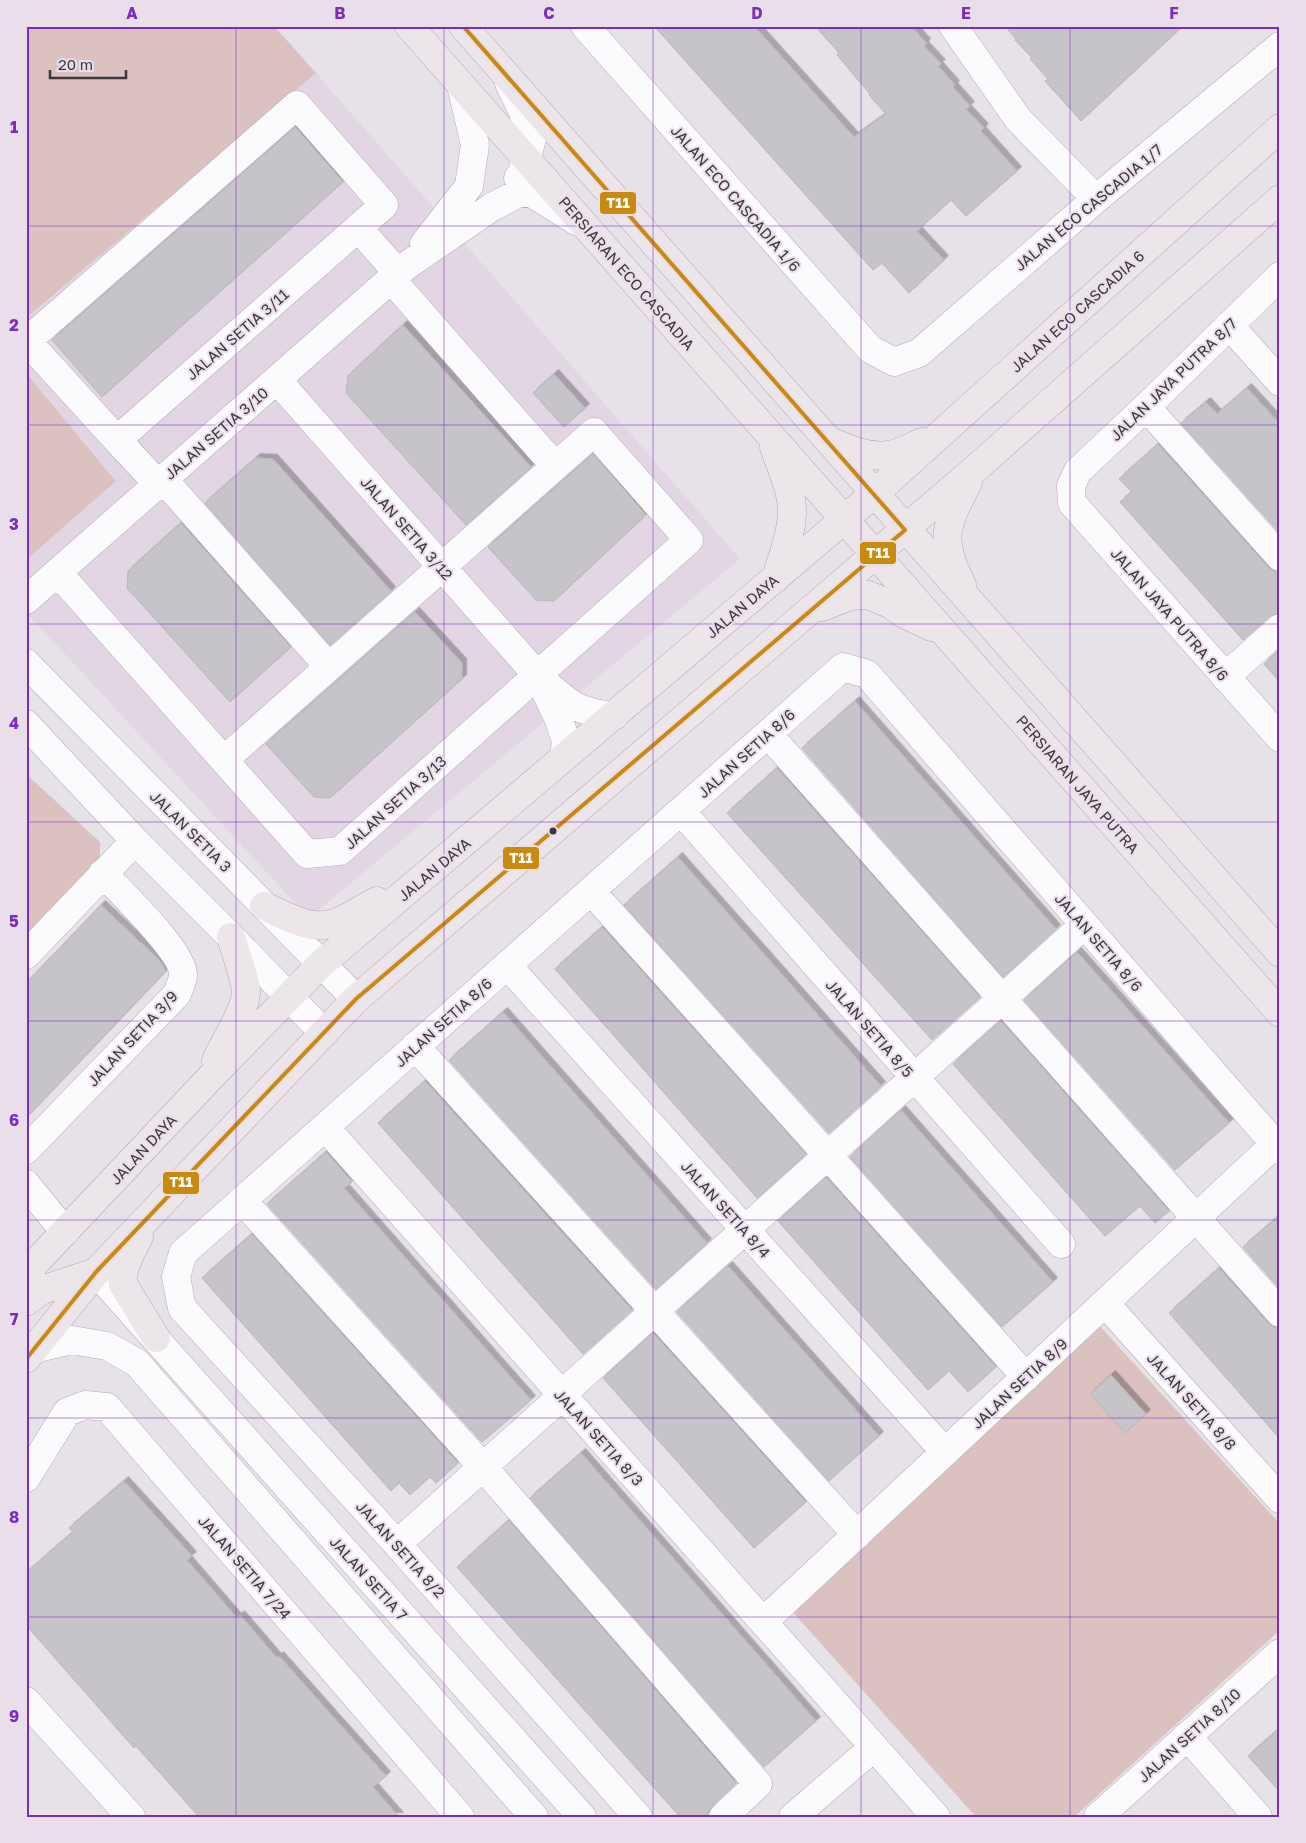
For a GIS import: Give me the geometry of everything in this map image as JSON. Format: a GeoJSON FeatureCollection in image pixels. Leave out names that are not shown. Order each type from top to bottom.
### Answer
{"type":"FeatureCollection","features":[{"type":"Feature","properties":{"kind":"main road","name":"PERSIARAN ECO CASCADIA"},"geometry":{"type":"LineString","coordinates":[[409,26],[876,555]]}},
{"type":"Feature","properties":{"kind":"main road"},"geometry":{"type":"LineString","coordinates":[[463,26],[905,530],[1280,953]]}},
{"type":"Feature","properties":{"kind":"main road","name":"JALAN ECO CASCADIA 6"},"geometry":{"type":"LineString","coordinates":[[874,494],[1280,128]]}},
{"type":"Feature","properties":{"kind":"main road"},"geometry":{"type":"LineString","coordinates":[[30,1354],[96,1272],[356,999],[905,530],[1280,199]]}},
{"type":"Feature","properties":{"kind":"main road"},"geometry":{"type":"LineString","coordinates":[[770,436],[787,486],[792,514],[776,578]]}},
{"type":"Feature","properties":{"kind":"main road"},"geometry":{"type":"LineString","coordinates":[[824,438],[862,454],[889,455],[939,436]]}},
{"type":"Feature","properties":{"kind":"main road"},"geometry":{"type":"LineString","coordinates":[[973,607],[955,570],[948,548],[948,527],[953,511],[974,470]]}},
{"type":"Feature","properties":{"kind":"main road","name":"JALAN DAYA"},"geometry":{"type":"LineString","coordinates":[[30,1267],[321,964],[874,494]]}},
{"type":"Feature","properties":{"kind":"main road","name":"PERSIARAN JAYA PUTRA"},"geometry":{"type":"LineString","coordinates":[[876,555],[1280,1013]]}},
{"type":"Feature","properties":{"kind":"main road"},"geometry":{"type":"LineString","coordinates":[[809,612],[850,596],[868,596],[890,604],[904,614],[946,635]]}},
{"type":"Feature","properties":{"kind":"main road"},"geometry":{"type":"LineString","coordinates":[[264,906],[308,925],[327,926],[346,918],[365,906],[413,886]]}},
{"type":"Feature","properties":{"kind":"main road"},"geometry":{"type":"LineString","coordinates":[[209,1079],[222,1046],[241,1012],[246,992],[232,937]]}},
{"type":"Feature","properties":{"kind":"main road"},"geometry":{"type":"LineString","coordinates":[[150,1216],[129,1257],[122,1277],[126,1289],[156,1338]]}},
{"type":"Feature","properties":{"kind":"main road"},"geometry":{"type":"LineString","coordinates":[[26,1302],[42,1290],[96,1272]]}},
{"type":"Feature","properties":{"kind":"street","name":"JALAN ECO CASCADIA 1/6"},"geometry":{"type":"LineString","coordinates":[[585,26],[870,349],[894,362]]}},
{"type":"Feature","properties":{"kind":"street"},"geometry":{"type":"LineString","coordinates":[[953,26],[1018,119],[1096,199]]}},
{"type":"Feature","properties":{"kind":"street","name":"JALAN ECO CASCADIA 1/7"},"geometry":{"type":"LineString","coordinates":[[894,362],[919,353],[1096,199],[1280,46]]}},
{"type":"Feature","properties":{"kind":"street"},"geometry":{"type":"LineString","coordinates":[[492,207],[522,173],[532,139],[522,110],[504,73]]}},
{"type":"Feature","properties":{"kind":"street"},"geometry":{"type":"LineString","coordinates":[[398,273],[469,186],[475,145],[461,85]]}},
{"type":"Feature","properties":{"kind":"street","name":"JALAN SETIA 3/11"},"geometry":{"type":"LineString","coordinates":[[297,105],[384,205],[117,440],[27,341],[297,105]]}},
{"type":"Feature","properties":{"kind":"street"},"geometry":{"type":"LineString","coordinates":[[398,273],[492,207],[517,194],[530,192],[587,227]]}},
{"type":"Feature","properties":{"kind":"street"},"geometry":{"type":"LineString","coordinates":[[224,760],[440,566],[555,466],[398,273],[358,228]]}},
{"type":"Feature","properties":{"kind":"street","name":"JALAN SETIA 3/10"},"geometry":{"type":"LineString","coordinates":[[26,600],[398,273]]}},
{"type":"Feature","properties":{"kind":"street","name":"JALAN JAYA PUTRA 8/7"},"geometry":{"type":"LineString","coordinates":[[1071,486],[1078,471],[1280,276]]}},
{"type":"Feature","properties":{"kind":"street"},"geometry":{"type":"LineString","coordinates":[[1229,325],[1280,382]]}},
{"type":"Feature","properties":{"kind":"street","name":"JALAN SETIA 3/12"},"geometry":{"type":"LineString","coordinates":[[277,380],[538,676]]}},
{"type":"Feature","properties":{"kind":"street"},"geometry":{"type":"LineString","coordinates":[[1146,407],[1280,557]]}},
{"type":"Feature","properties":{"kind":"street","name":"JALAN SETIA 3/13"},"geometry":{"type":"LineString","coordinates":[[58,573],[307,854],[340,851],[689,540],[594,432],[555,466]]}},
{"type":"Feature","properties":{"kind":"street"},"geometry":{"type":"LineString","coordinates":[[117,440],[161,482],[329,667]]}},
{"type":"Feature","properties":{"kind":"street","name":"JALAN JAYA PUTRA 8/6"},"geometry":{"type":"LineString","coordinates":[[1071,486],[1072,503],[1280,738]]}},
{"type":"Feature","properties":{"kind":"street"},"geometry":{"type":"LineString","coordinates":[[1225,676],[1280,628]]}},
{"type":"Feature","properties":{"kind":"street","name":"JALAN SETIA 3"},"geometry":{"type":"LineString","coordinates":[[26,664],[356,999]]}},
{"type":"Feature","properties":{"kind":"street","name":"JALAN SETIA 8/6"},"geometry":{"type":"LineString","coordinates":[[176,1277],[182,1253],[843,667],[867,674],[1277,1147]]}},
{"type":"Feature","properties":{"kind":"street"},"geometry":{"type":"LineString","coordinates":[[538,676],[569,704],[593,714],[614,716]]}},
{"type":"Feature","properties":{"kind":"street"},"geometry":{"type":"LineString","coordinates":[[538,676],[559,720],[566,741],[564,757]]}},
{"type":"Feature","properties":{"kind":"street"},"geometry":{"type":"LineString","coordinates":[[26,724],[134,841],[232,937],[324,1033]]}},
{"type":"Feature","properties":{"kind":"street"},"geometry":{"type":"LineString","coordinates":[[768,734],[1280,1313]]}},
{"type":"Feature","properties":{"kind":"street","name":"JALAN SETIA 8/5"},"geometry":{"type":"LineString","coordinates":[[681,811],[1060,1244]]}},
{"type":"Feature","properties":{"kind":"street"},"geometry":{"type":"LineString","coordinates":[[26,955],[134,841]]}},
{"type":"Feature","properties":{"kind":"street","name":"JALAN SETIA 3/9"},"geometry":{"type":"LineString","coordinates":[[26,1150],[177,994],[183,975],[177,956],[103,873]]}},
{"type":"Feature","properties":{"kind":"street"},"geometry":{"type":"LineString","coordinates":[[591,890],[1026,1377]]}},
{"type":"Feature","properties":{"kind":"street"},"geometry":{"type":"LineString","coordinates":[[397,1544],[1084,925]]}},
{"type":"Feature","properties":{"kind":"street","name":"JALAN SETIA 8/4"},"geometry":{"type":"LineString","coordinates":[[507,965],[945,1452]]}},
{"type":"Feature","properties":{"kind":"street"},"geometry":{"type":"LineString","coordinates":[[415,1046],[857,1535]]}},
{"type":"Feature","properties":{"kind":"street","name":"JALAN SETIA 8/3"},"geometry":{"type":"LineString","coordinates":[[325,1127],[936,1817]]}},
{"type":"Feature","properties":{"kind":"street","name":"JALAN SETIA 8/9"},"geometry":{"type":"LineString","coordinates":[[763,1622],[1196,1218],[1277,1147]]}},
{"type":"Feature","properties":{"kind":"street"},"geometry":{"type":"LineString","coordinates":[[26,1184],[65,1232]]}},
{"type":"Feature","properties":{"kind":"street"},"geometry":{"type":"LineString","coordinates":[[242,1200],[483,1467],[758,1784],[723,1817]]}},
{"type":"Feature","properties":{"kind":"street","name":"JALAN SETIA 7"},"geometry":{"type":"LineString","coordinates":[[96,1272],[582,1817]]}},
{"type":"Feature","properties":{"kind":"street","name":"JALAN SETIA 8/2"},"geometry":{"type":"LineString","coordinates":[[176,1277],[182,1308],[397,1544],[638,1817]]}},
{"type":"Feature","properties":{"kind":"street","name":"JALAN SETIA 8/8"},"geometry":{"type":"LineString","coordinates":[[1105,1303],[1280,1498]]}},
{"type":"Feature","properties":{"kind":"street"},"geometry":{"type":"LineString","coordinates":[[30,1354],[72,1340],[107,1346],[138,1363],[534,1817]]}},
{"type":"Feature","properties":{"kind":"street","name":"JALAN SETIA 7/24"},"geometry":{"type":"LineString","coordinates":[[26,1478],[67,1412],[85,1405],[107,1407],[460,1817]]}},
{"type":"Feature","properties":{"kind":"street","name":"JALAN SETIA 8/10"},"geometry":{"type":"LineString","coordinates":[[1100,1816],[1187,1736],[1278,1659]]}},
{"type":"Feature","properties":{"kind":"street"},"geometry":{"type":"LineString","coordinates":[[26,1701],[130,1817]]}},
{"type":"Feature","properties":{"kind":"street"},"geometry":{"type":"LineString","coordinates":[[1187,1736],[1258,1817]]}},
{"type":"Feature","properties":{"kind":"street"},"geometry":{"type":"LineString","coordinates":[[793,1817],[874,1746]]}},
{"type":"Feature","properties":{"kind":"shaded area"},"geometry":{"type":"Polygon","coordinates":[[[26,26],[274,26],[316,73],[26,318],[26,26]]]}},
{"type":"Feature","properties":{"kind":"shaded area"},"geometry":{"type":"Polygon","coordinates":[[[316,73],[740,559],[309,918],[26,612],[26,560],[116,480],[26,373],[26,318],[316,73]]]}},
{"type":"Feature","properties":{"kind":"shaded area"},"geometry":{"type":"Polygon","coordinates":[[[26,373],[116,481],[26,560],[26,373]]]}},
{"type":"Feature","properties":{"kind":"shaded area"},"geometry":{"type":"Polygon","coordinates":[[[26,774],[100,842],[100,860],[26,936],[26,774]]]}},
{"type":"Feature","properties":{"kind":"shaded area"},"geometry":{"type":"Polygon","coordinates":[[[1097,1323],[1280,1524],[1280,1630],[1074,1817],[976,1817],[790,1609],[1097,1323]]]}},
{"type":"Feature","properties":{"kind":"building"},"geometry":{"type":"Polygon","coordinates":[[[654,26],[754,26],[854,137],[886,114],[837,55],[839,53],[815,26],[911,26],[926,43],[924,46],[941,64],[938,66],[955,85],[953,87],[970,106],[966,109],[984,128],[981,131],[1017,171],[966,216],[951,200],[917,231],[944,260],[909,293],[882,263],[873,270],[654,26]]]}},
{"type":"Feature","properties":{"kind":"building"},"geometry":{"type":"Polygon","coordinates":[[[1005,26],[1183,26],[1081,121],[1045,81],[1048,79],[1005,26]]]}},
{"type":"Feature","properties":{"kind":"building"},"geometry":{"type":"Polygon","coordinates":[[[295,127],[343,182],[102,397],[52,340],[295,127]]]}},
{"type":"Feature","properties":{"kind":"building"},"geometry":{"type":"Polygon","coordinates":[[[403,325],[531,467],[466,525],[346,393],[348,376],[403,325]]]}},
{"type":"Feature","properties":{"kind":"building"},"geometry":{"type":"Polygon","coordinates":[[[554,374],[585,408],[564,427],[533,393],[554,374]]]}},
{"type":"Feature","properties":{"kind":"building"},"geometry":{"type":"Polygon","coordinates":[[[1247,388],[1280,424],[1280,533],[1181,423],[1206,402],[1217,414],[1247,388]]]}},
{"type":"Feature","properties":{"kind":"building"},"geometry":{"type":"Polygon","coordinates":[[[1158,444],[1268,567],[1275,572],[1280,572],[1280,613],[1270,616],[1243,640],[1120,502],[1132,492],[1119,479],[1158,444]]]}},
{"type":"Feature","properties":{"kind":"building"},"geometry":{"type":"Polygon","coordinates":[[[593,454],[646,515],[554,601],[536,600],[488,547],[593,454]]]}},
{"type":"Feature","properties":{"kind":"building"},"geometry":{"type":"Polygon","coordinates":[[[256,458],[273,459],[391,591],[330,645],[205,503],[256,458]]]}},
{"type":"Feature","properties":{"kind":"building"},"geometry":{"type":"Polygon","coordinates":[[[181,523],[291,647],[230,702],[127,588],[128,571],[181,523]]]}},
{"type":"Feature","properties":{"kind":"building"},"geometry":{"type":"Polygon","coordinates":[[[415,612],[462,663],[462,679],[330,798],[314,797],[266,744],[415,612]]]}},
{"type":"Feature","properties":{"kind":"building"},"geometry":{"type":"Polygon","coordinates":[[[1280,649],[1280,682],[1264,664],[1280,649]]]}},
{"type":"Feature","properties":{"kind":"building"},"geometry":{"type":"Polygon","coordinates":[[[855,701],[1056,929],[1003,977],[802,748],[855,701]]]}},
{"type":"Feature","properties":{"kind":"building"},"geometry":{"type":"Polygon","coordinates":[[[777,768],[980,997],[932,1040],[727,813],[777,768]]]}},
{"type":"Feature","properties":{"kind":"building"},"geometry":{"type":"Polygon","coordinates":[[[678,857],[881,1086],[829,1133],[624,905],[678,857]]]}},
{"type":"Feature","properties":{"kind":"building"},"geometry":{"type":"Polygon","coordinates":[[[101,905],[160,961],[166,971],[26,1118],[26,983],[101,905]]]}},
{"type":"Feature","properties":{"kind":"building"},"geometry":{"type":"Polygon","coordinates":[[[602,927],[806,1154],[757,1198],[555,969],[602,927]]]}},
{"type":"Feature","properties":{"kind":"building"},"geometry":{"type":"Polygon","coordinates":[[[1077,952],[1229,1123],[1175,1170],[1024,1000],[1077,952]]]}},
{"type":"Feature","properties":{"kind":"building"},"geometry":{"type":"Polygon","coordinates":[[[503,1012],[707,1243],[656,1289],[449,1060],[503,1012]]]}},
{"type":"Feature","properties":{"kind":"building"},"geometry":{"type":"Polygon","coordinates":[[[1001,1021],[1169,1211],[1155,1223],[1140,1206],[1105,1236],[953,1064],[1001,1021]]]}},
{"type":"Feature","properties":{"kind":"building"},"geometry":{"type":"Polygon","coordinates":[[[425,1081],[632,1310],[583,1354],[378,1123],[425,1081]]]}},
{"type":"Feature","properties":{"kind":"building"},"geometry":{"type":"Polygon","coordinates":[[[901,1110],[1053,1282],[1002,1327],[850,1157],[901,1110]]]}},
{"type":"Feature","properties":{"kind":"building"},"geometry":{"type":"Polygon","coordinates":[[[326,1152],[352,1182],[344,1188],[531,1400],[482,1442],[267,1204],[326,1152]]]}},
{"type":"Feature","properties":{"kind":"building"},"geometry":{"type":"Polygon","coordinates":[[[826,1177],[996,1367],[968,1392],[949,1371],[928,1390],[778,1221],[826,1177]]]}},
{"type":"Feature","properties":{"kind":"building"},"geometry":{"type":"Polygon","coordinates":[[[1280,1215],[1280,1289],[1243,1247],[1280,1215]]]}},
{"type":"Feature","properties":{"kind":"building"},"geometry":{"type":"Polygon","coordinates":[[[252,1234],[458,1463],[436,1483],[430,1477],[410,1495],[399,1483],[391,1491],[202,1278],[252,1234]]]}},
{"type":"Feature","properties":{"kind":"building"},"geometry":{"type":"Polygon","coordinates":[[[728,1266],[879,1436],[829,1481],[677,1312],[728,1266]]]}},
{"type":"Feature","properties":{"kind":"building"},"geometry":{"type":"Polygon","coordinates":[[[1219,1268],[1268,1323],[1275,1328],[1280,1328],[1280,1439],[1169,1313],[1219,1268]]]}},
{"type":"Feature","properties":{"kind":"building"},"geometry":{"type":"Polygon","coordinates":[[[653,1333],[806,1502],[754,1548],[603,1378],[653,1333]]]}},
{"type":"Feature","properties":{"kind":"building"},"geometry":{"type":"Polygon","coordinates":[[[1111,1375],[1146,1414],[1125,1433],[1090,1394],[1111,1375]]]}},
{"type":"Feature","properties":{"kind":"building"},"geometry":{"type":"Polygon","coordinates":[[[581,1453],[816,1721],[764,1767],[530,1498],[581,1453]]]}},
{"type":"Feature","properties":{"kind":"building"},"geometry":{"type":"Polygon","coordinates":[[[124,1481],[192,1556],[187,1560],[237,1618],[240,1615],[277,1658],[279,1656],[386,1776],[373,1787],[399,1817],[199,1817],[136,1746],[134,1748],[26,1625],[26,1573],[73,1532],[69,1528],[124,1481]]]}},
{"type":"Feature","properties":{"kind":"building"},"geometry":{"type":"Polygon","coordinates":[[[509,1520],[736,1783],[712,1806],[708,1812],[708,1817],[680,1817],[457,1567],[509,1520]]]}},
{"type":"Feature","properties":{"kind":"building"},"geometry":{"type":"Polygon","coordinates":[[[1280,1728],[1280,1792],[1248,1756],[1280,1728]]]}},
{"type":"Feature","properties":{"kind":"transit line","name":"T11"},"geometry":{"type":"LineString","coordinates":[[26,1359],[96,1272],[356,999],[905,530],[463,26]]}}]}
